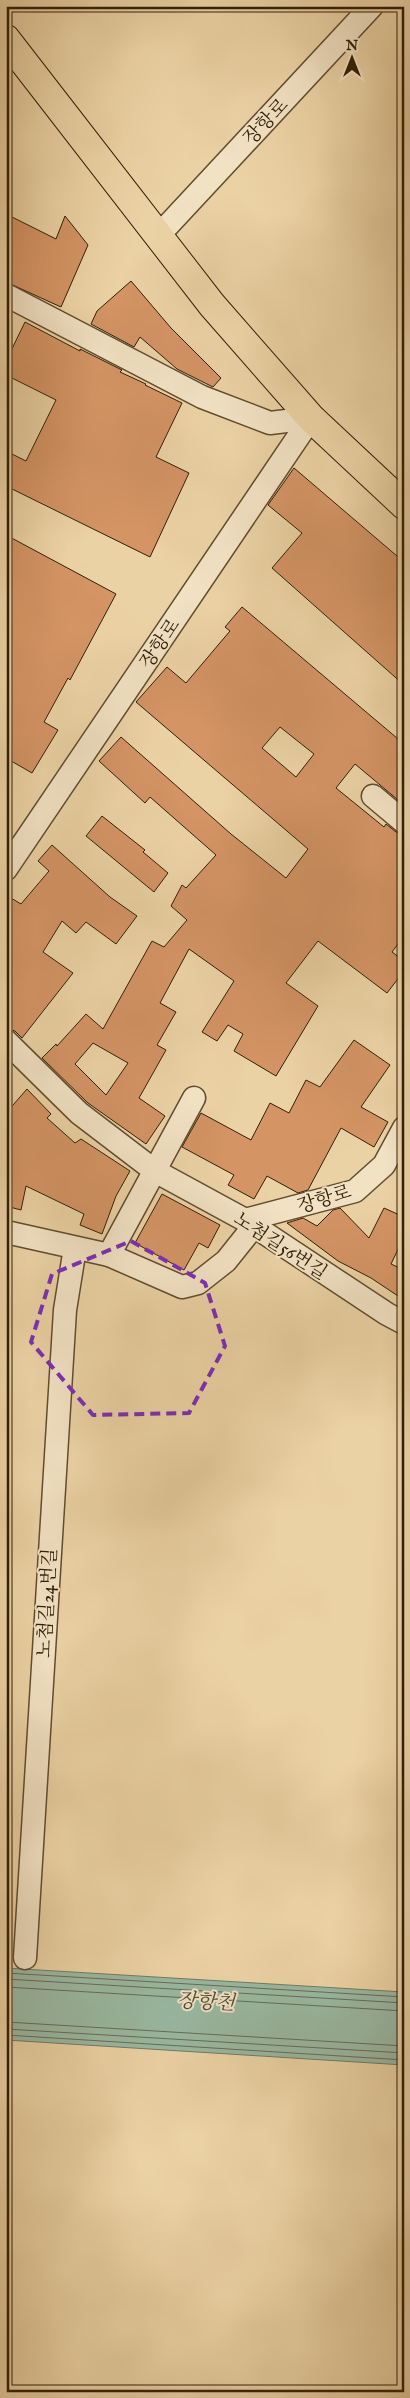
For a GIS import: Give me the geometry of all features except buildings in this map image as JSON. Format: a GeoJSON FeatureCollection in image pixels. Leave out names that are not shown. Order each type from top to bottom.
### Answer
{"type":"FeatureCollection","features":[{"type":"Feature","properties":{"kind":"main road"},"geometry":{"type":"LineString","coordinates":[[6,39],[212,305],[311,418],[404,505]]}},
{"type":"Feature","properties":{"kind":"street","name":"장항로"},"geometry":{"type":"LineString","coordinates":[[158,236],[372,6]]}},
{"type":"Feature","properties":{"kind":"street"},"geometry":{"type":"LineString","coordinates":[[6,295],[202,397],[270,423],[311,418]]}},
{"type":"Feature","properties":{"kind":"street","name":"장항로"},"geometry":{"type":"LineString","coordinates":[[6,869],[311,418]]}},
{"type":"Feature","properties":{"kind":"street"},"geometry":{"type":"LineString","coordinates":[[373,796],[404,822]]}},
{"type":"Feature","properties":{"kind":"street","name":"노첨길56번길"},"geometry":{"type":"LineString","coordinates":[[6,1041],[79,1113],[155,1171],[249,1223],[387,1314],[404,1323]]}},
{"type":"Feature","properties":{"kind":"street"},"geometry":{"type":"LineString","coordinates":[[109,1255],[194,1098]]}},
{"type":"Feature","properties":{"kind":"street","name":"장항로"},"geometry":{"type":"LineString","coordinates":[[249,1223],[355,1191],[384,1165],[404,1128]]}},
{"type":"Feature","properties":{"kind":"street"},"geometry":{"type":"LineString","coordinates":[[6,1232],[109,1255],[182,1287],[198,1283],[226,1261],[249,1223]]}},
{"type":"Feature","properties":{"kind":"street","name":"노첨길24번길"},"geometry":{"type":"LineString","coordinates":[[25,1958],[64,1329],[75,1248]]}},
{"type":"Feature","properties":{"kind":"highlighted area"},"geometry":{"type":"Polygon","coordinates":[[[131,1241],[205,1283],[225,1346],[189,1413],[93,1415],[31,1342],[52,1274],[131,1241]]]}},
{"type":"Feature","properties":{"kind":"water","name":"장항천"},"geometry":{"type":"Polygon","coordinates":[[[6,1968],[404,1992],[404,2065],[6,2040],[6,1968]]]}}]}
